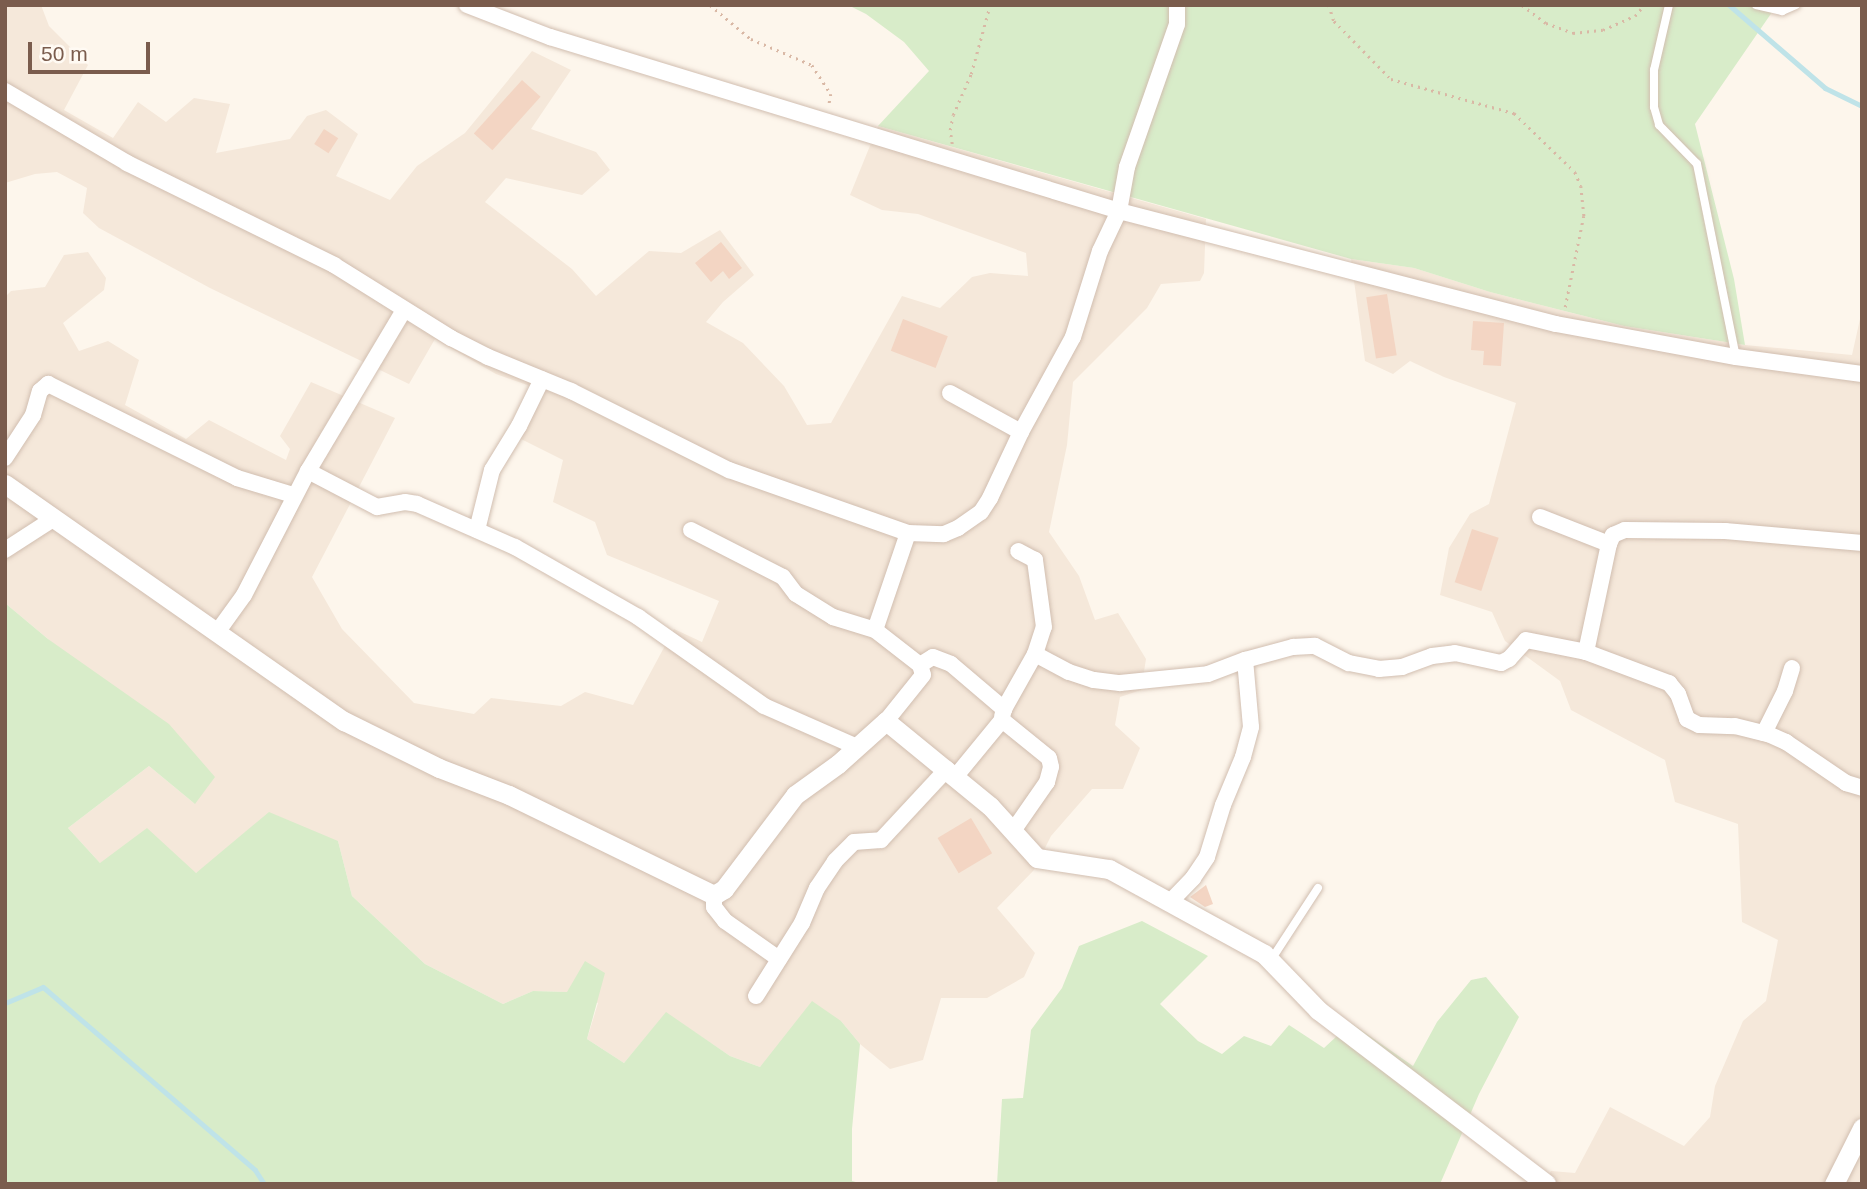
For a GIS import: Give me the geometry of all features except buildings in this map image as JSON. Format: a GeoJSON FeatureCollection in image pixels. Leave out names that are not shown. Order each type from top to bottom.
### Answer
{"type":"FeatureCollection","features":[{"type":"Feature","properties":{"kind":"street"},"geometry":{"type":"LineString","coordinates":[[467,5],[550,37],[1119,211],[1556,324],[1737,357],[1862,374]]}},
{"type":"Feature","properties":{"kind":"street"},"geometry":{"type":"LineString","coordinates":[[5,92],[127,163],[334,265],[404,310],[476,350],[729,470],[908,533],[944,534],[972,519],[990,498],[1021,432],[1073,337],[1100,251],[1119,211],[1127,167],[1177,24],[1177,5]]}},
{"type":"Feature","properties":{"kind":"street"},"geometry":{"type":"LineString","coordinates":[[218,631],[244,595],[293,495],[404,310]]}},
{"type":"Feature","properties":{"kind":"street"},"geometry":{"type":"LineString","coordinates":[[477,530],[492,470],[519,426],[542,379]]}},
{"type":"Feature","properties":{"kind":"street"},"geometry":{"type":"LineString","coordinates":[[5,458],[33,415],[40,391],[48,384],[237,478],[293,495]]}},
{"type":"Feature","properties":{"kind":"street"},"geometry":{"type":"LineString","coordinates":[[950,393],[1021,432]]}},
{"type":"Feature","properties":{"kind":"street"},"geometry":{"type":"LineString","coordinates":[[308,471],[377,507],[405,502],[416,504],[515,547],[638,617],[764,706],[857,747]]}},
{"type":"Feature","properties":{"kind":"street"},"geometry":{"type":"LineString","coordinates":[[5,484],[218,631],[329,712],[439,768],[509,794],[714,895]]}},
{"type":"Feature","properties":{"kind":"street"},"geometry":{"type":"LineString","coordinates":[[1540,517],[1609,544]]}},
{"type":"Feature","properties":{"kind":"street"},"geometry":{"type":"LineString","coordinates":[[5,550],[53,519]]}},
{"type":"Feature","properties":{"kind":"street"},"geometry":{"type":"LineString","coordinates":[[1586,652],[1613,535],[1638,529],[1725,531],[1862,543]]}},
{"type":"Feature","properties":{"kind":"street"},"geometry":{"type":"LineString","coordinates":[[691,530],[783,577],[796,594],[833,617],[875,630],[920,665],[923,675],[886,721],[838,764],[817,776],[796,794],[724,889],[714,895]]}},
{"type":"Feature","properties":{"kind":"street"},"geometry":{"type":"LineString","coordinates":[[875,630],[908,533]]}},
{"type":"Feature","properties":{"kind":"street"},"geometry":{"type":"LineString","coordinates":[[756,996],[802,923],[817,888],[835,861],[854,842],[881,840],[952,772],[1003,714],[1035,654],[1044,627],[1037,566],[1033,558],[1018,551]]}},
{"type":"Feature","properties":{"kind":"street"},"geometry":{"type":"LineString","coordinates":[[1035,654],[1082,676],[1120,682],[1208,674],[1245,660],[1307,645],[1358,666],[1378,669],[1402,667],[1432,656],[1455,653],[1501,663],[1509,659],[1522,642],[1531,639],[1559,649],[1586,652],[1669,683],[1678,694],[1687,719],[1699,725],[1735,726],[1764,733],[1786,742],[1846,783],[1862,788]]}},
{"type":"Feature","properties":{"kind":"street"},"geometry":{"type":"LineString","coordinates":[[920,665],[933,657],[951,664],[1049,758],[1052,767],[1047,782],[1013,831]]}},
{"type":"Feature","properties":{"kind":"street"},"geometry":{"type":"LineString","coordinates":[[1169,903],[1193,878],[1207,857],[1223,805],[1243,757],[1251,727],[1245,660]]}},
{"type":"Feature","properties":{"kind":"street"},"geometry":{"type":"LineString","coordinates":[[1764,733],[1785,691],[1792,668]]}},
{"type":"Feature","properties":{"kind":"street"},"geometry":{"type":"LineString","coordinates":[[886,721],[952,772],[1037,858],[1102,867],[1271,960],[1318,1010],[1546,1184]]}},
{"type":"Feature","properties":{"kind":"street"},"geometry":{"type":"LineString","coordinates":[[714,895],[714,907],[725,921],[779,959]]}},
{"type":"Feature","properties":{"kind":"street"},"geometry":{"type":"LineString","coordinates":[[1833,1184],[1862,1128]]}},
{"type":"Feature","properties":{"kind":"lane"},"geometry":{"type":"LineString","coordinates":[[1669,5],[1654,70],[1654,107],[1660,125],[1697,164],[1737,357]]}},
{"type":"Feature","properties":{"kind":"lane"},"geometry":{"type":"LineString","coordinates":[[1756,5],[1782,11],[1796,5]]}},
{"type":"Feature","properties":{"kind":"lane"},"geometry":{"type":"LineString","coordinates":[[1271,960],[1318,888]]}},
{"type":"Feature","properties":{"kind":"path"},"geometry":{"type":"LineString","coordinates":[[710,5],[751,39],[812,65],[831,94],[824,121]]}},
{"type":"Feature","properties":{"kind":"path"},"geometry":{"type":"LineString","coordinates":[[953,162],[952,123],[971,74],[990,5]]}},
{"type":"Feature","properties":{"kind":"path"},"geometry":{"type":"LineString","coordinates":[[1329,5],[1335,21],[1391,79],[1514,113],[1575,172],[1581,186],[1584,216],[1569,294],[1556,324]]}},
{"type":"Feature","properties":{"kind":"path"},"geometry":{"type":"LineString","coordinates":[[1522,5],[1546,23],[1573,33],[1603,30],[1635,16],[1644,5]]}},
{"type":"Feature","properties":{"kind":"shaded area"},"geometry":{"type":"Polygon","coordinates":[[[5,5],[41,5],[49,26],[88,65],[64,110],[113,138],[138,102],[166,122],[194,98],[230,104],[216,153],[290,139],[307,116],[326,110],[358,134],[336,176],[390,200],[417,166],[465,133],[532,51],[571,70],[531,129],[596,152],[610,170],[582,195],[506,178],[485,202],[572,269],[596,296],[649,251],[681,253],[720,230],[754,275],[723,302],[706,322],[743,343],[784,386],[807,425],[831,423],[902,296],[940,308],[972,277],[990,273],[1028,276],[1026,253],[918,214],[882,210],[850,195],[878,126],[1206,219],[1204,273],[1200,281],[1161,284],[1147,308],[1073,382],[1067,445],[1049,532],[1079,576],[1095,620],[1118,613],[1146,659],[1141,690],[1120,697],[1115,725],[1140,748],[1123,789],[1092,789],[1051,836],[1034,870],[997,908],[1035,953],[1024,977],[987,998],[941,998],[923,1060],[890,1069],[860,1044],[841,1021],[760,1067],[730,1056],[666,1013],[624,1063],[587,1039],[598,1003],[567,992],[533,991],[503,1004],[425,964],[352,896],[338,841],[195,873],[100,863],[68,828],[149,766],[195,804],[48,639],[5,603],[5,297],[11,291],[45,287],[64,255],[88,252],[106,278],[104,290],[63,323],[79,351],[108,341],[139,360],[125,405],[186,439],[209,420],[286,460],[290,449],[280,436],[311,382],[395,418],[312,577],[342,629],[414,703],[474,714],[491,698],[561,706],[585,692],[633,705],[674,629],[702,642],[719,601],[607,555],[595,522],[553,502],[563,460],[509,433],[533,387],[496,374],[435,339],[409,384],[210,288],[99,228],[83,213],[87,188],[57,172],[35,174],[5,183],[5,5]]]}},
{"type":"Feature","properties":{"kind":"shaded area"},"geometry":{"type":"Polygon","coordinates":[[[1351,259],[1414,268],[1490,292],[1624,326],[1745,345],[1852,355],[1862,310],[1862,1184],[1544,1184],[1551,1171],[1575,1173],[1610,1107],[1684,1146],[1710,1117],[1715,1086],[1743,1021],[1766,1001],[1778,940],[1742,922],[1738,824],[1675,802],[1665,760],[1571,710],[1560,681],[1505,641],[1492,612],[1440,595],[1449,548],[1470,514],[1489,504],[1516,403],[1444,377],[1410,361],[1393,374],[1365,361],[1351,259]]]}},
{"type":"Feature","properties":{"kind":"green space"},"geometry":{"type":"Polygon","coordinates":[[[848,5],[1777,5],[1695,124],[1734,279],[1745,345],[1624,326],[1490,292],[1414,268],[1351,259],[878,126],[929,71],[904,42],[866,14],[848,5]]]}},
{"type":"Feature","properties":{"kind":"green space"},"geometry":{"type":"Polygon","coordinates":[[[5,603],[48,639],[169,724],[215,777],[195,804],[149,766],[68,828],[100,863],[147,828],[196,873],[269,812],[338,841],[352,896],[425,964],[503,1004],[533,991],[567,992],[585,961],[605,973],[587,1039],[624,1063],[666,1012],[730,1056],[760,1067],[812,1001],[841,1021],[860,1044],[852,1129],[852,1181],[863,1184],[5,1184],[5,603]]]}},
{"type":"Feature","properties":{"kind":"green space"},"geometry":{"type":"Polygon","coordinates":[[[1142,921],[1208,956],[1160,1004],[1198,1041],[1222,1054],[1244,1036],[1271,1046],[1289,1025],[1324,1048],[1351,1023],[1413,1066],[1437,1022],[1471,980],[1486,977],[1519,1017],[1479,1094],[1440,1184],[997,1184],[1002,1099],[1023,1098],[1031,1030],[1062,988],[1079,946],[1142,921]]]}},
{"type":"Feature","properties":{"kind":"waterway"},"geometry":{"type":"LineString","coordinates":[[1729,5],[1825,88],[1862,106]]}},
{"type":"Feature","properties":{"kind":"waterway"},"geometry":{"type":"LineString","coordinates":[[5,1003],[43,987],[255,1170],[264,1184]]}}]}
